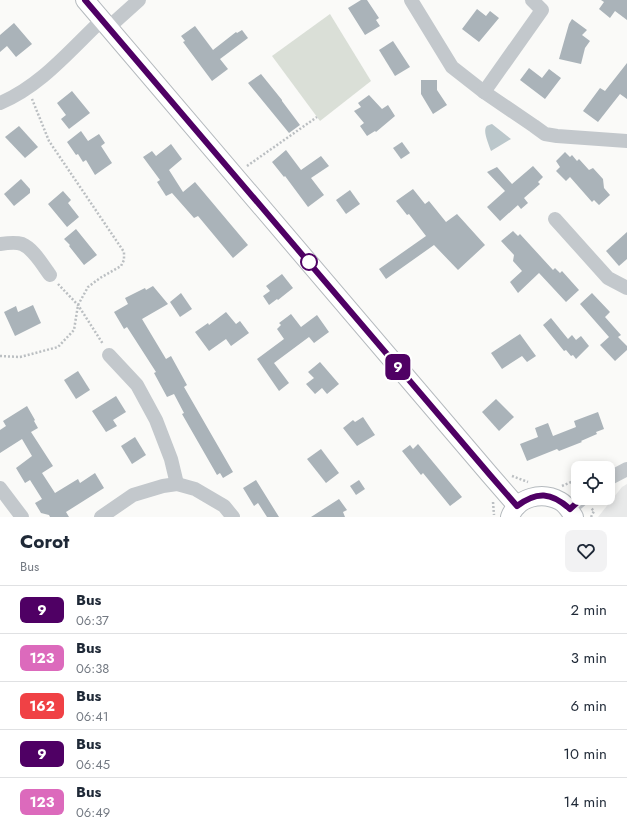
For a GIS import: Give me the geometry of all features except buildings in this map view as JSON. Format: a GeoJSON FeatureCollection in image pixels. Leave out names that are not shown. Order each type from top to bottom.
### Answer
{"type":"FeatureCollection","features":[{"type":"Feature","properties":{"kind":"main road"},"geometry":{"type":"LineString","coordinates":[[85,0],[490,475],[513,511],[526,499],[538,496],[550,496],[575,508]]}},
{"type":"Feature","properties":{"kind":"street"},"geometry":{"type":"LineString","coordinates":[[0,103],[28,88],[105,24],[140,0]]}},
{"type":"Feature","properties":{"kind":"street"},"geometry":{"type":"LineString","coordinates":[[411,0],[452,67],[528,123],[546,134],[627,141]]}},
{"type":"Feature","properties":{"kind":"street"},"geometry":{"type":"LineString","coordinates":[[484,92],[542,10],[532,0]]}},
{"type":"Feature","properties":{"kind":"street"},"geometry":{"type":"LineString","coordinates":[[554,219],[608,278],[627,288]]}},
{"type":"Feature","properties":{"kind":"street"},"geometry":{"type":"LineString","coordinates":[[0,244],[22,244],[35,253],[50,275]]}},
{"type":"Feature","properties":{"kind":"street"},"geometry":{"type":"LineString","coordinates":[[109,354],[137,385],[156,420],[171,459],[177,484]]}},
{"type":"Feature","properties":{"kind":"street"},"geometry":{"type":"LineString","coordinates":[[615,475],[627,469]]}},
{"type":"Feature","properties":{"kind":"street"},"geometry":{"type":"LineString","coordinates":[[101,517],[133,495],[163,486],[177,484],[195,489],[224,506],[234,517]]}},
{"type":"Feature","properties":{"kind":"street"},"geometry":{"type":"LineString","coordinates":[[0,488],[22,517]]}},
{"type":"Feature","properties":{"kind":"path"},"geometry":{"type":"LineString","coordinates":[[0,356],[20,357],[58,347],[74,330],[78,305],[88,287],[121,266],[124,260],[124,252],[49,141],[28,88]]}},
{"type":"Feature","properties":{"kind":"path"},"geometry":{"type":"LineString","coordinates":[[234,175],[317,117]]}},
{"type":"Feature","properties":{"kind":"path"},"geometry":{"type":"LineString","coordinates":[[50,275],[78,305],[109,354]]}},
{"type":"Feature","properties":{"kind":"path"},"geometry":{"type":"LineString","coordinates":[[493,501],[495,517]]}},
{"type":"Feature","properties":{"kind":"shaded area"},"geometry":{"type":"Polygon","coordinates":[[[330,14],[371,81],[320,121],[272,56],[330,14]]]}},
{"type":"Feature","properties":{"kind":"shaded area"},"geometry":{"type":"Polygon","coordinates":[[[492,124],[511,139],[491,151],[485,129],[487,126],[492,124]]]}},
{"type":"Feature","properties":{"kind":"shaded area"},"geometry":{"type":"Polygon","coordinates":[[[627,484],[627,517],[598,517],[608,505],[615,505],[615,496],[622,487],[627,484]]]}},
{"type":"Feature","properties":{"kind":"bus line","name":"9"},"geometry":{"type":"LineString","coordinates":[[85,0],[517,506],[526,499],[538,496],[550,496],[561,501],[570,509],[574,505]]}}]}
